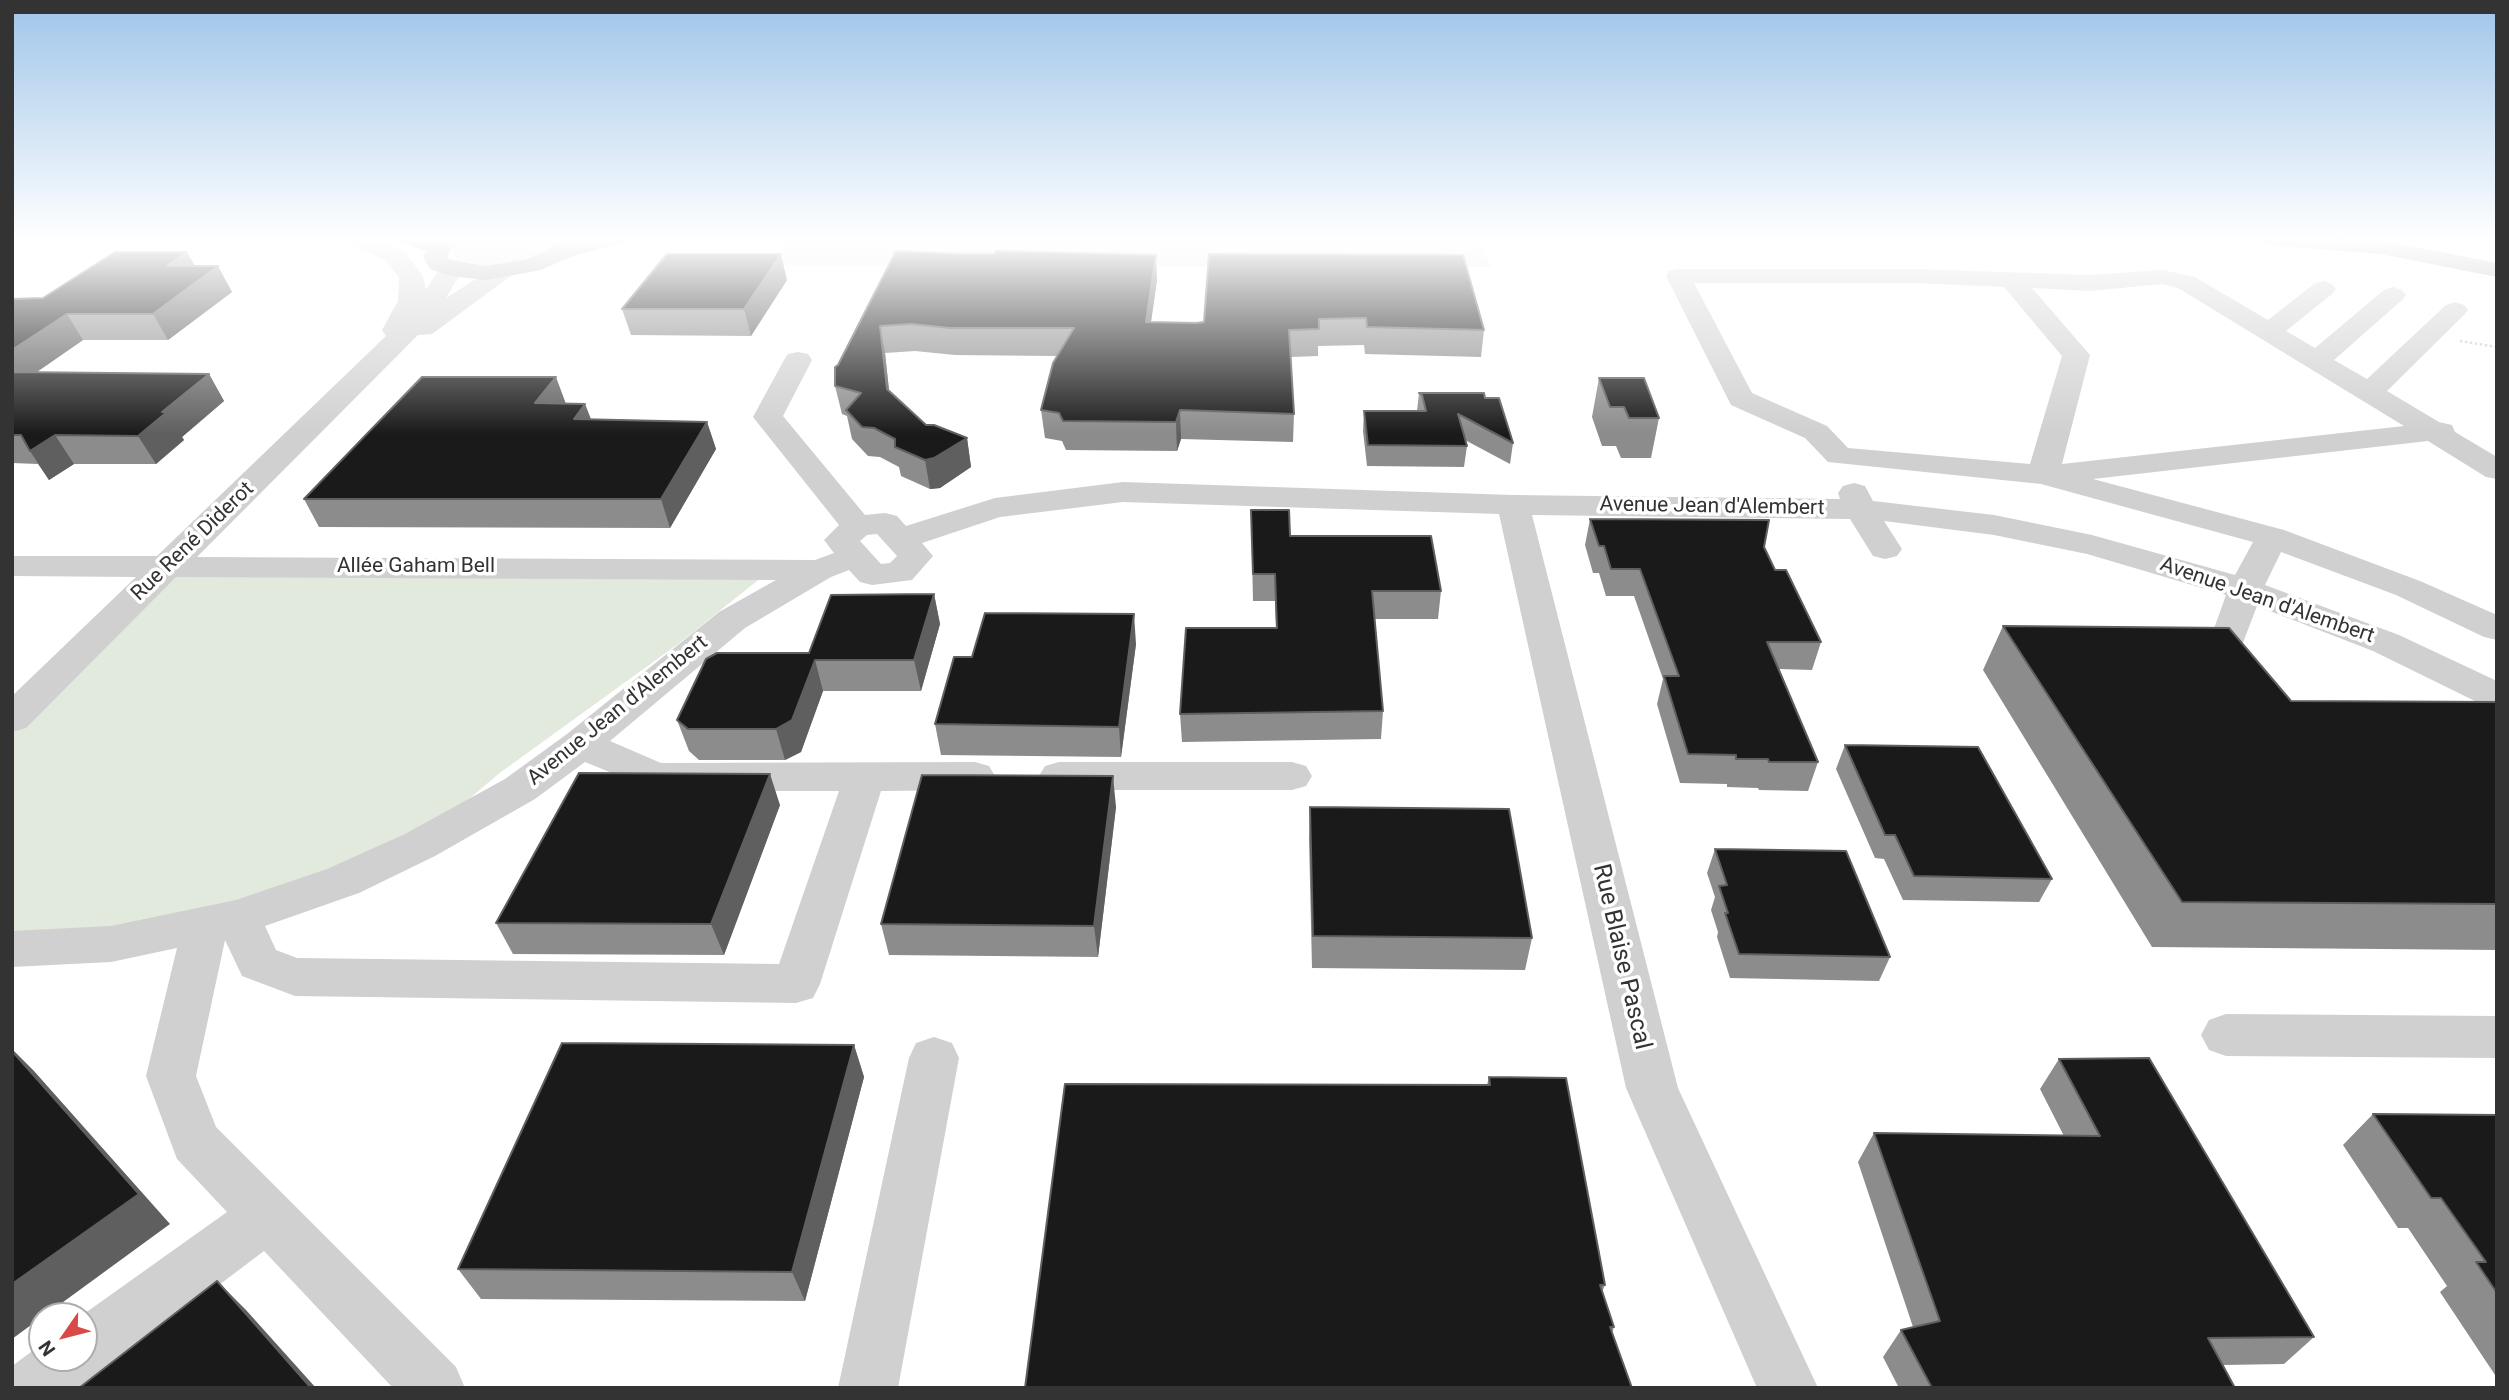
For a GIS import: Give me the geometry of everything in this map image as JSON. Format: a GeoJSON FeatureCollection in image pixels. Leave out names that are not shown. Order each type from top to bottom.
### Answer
{"type":"FeatureCollection","features":[{"type":"Feature","properties":{"kind":"street"},"geometry":{"type":"LineString","coordinates":[[374,365],[410,303]]}},
{"type":"Feature","properties":{"kind":"street"},"geometry":{"type":"LineString","coordinates":[[374,365],[423,315],[428,303]]}},
{"type":"Feature","properties":{"kind":"street"},"geometry":{"type":"LineString","coordinates":[[374,365],[456,303]]}},
{"type":"Feature","properties":{"kind":"street"},"geometry":{"type":"LineString","coordinates":[[1692,303],[1741,399],[1816,432],[1839,456],[1861,510],[1885,549]]}},
{"type":"Feature","properties":{"kind":"street"},"geometry":{"type":"LineString","coordinates":[[2031,303],[2076,355],[2043,475]]}},
{"type":"Feature","properties":{"kind":"street"},"geometry":{"type":"LineString","coordinates":[[2221,303],[2497,470]]}},
{"type":"Feature","properties":{"kind":"street"},"geometry":{"type":"LineString","coordinates":[[2269,332],[2305,303]]}},
{"type":"Feature","properties":{"kind":"street"},"geometry":{"type":"LineString","coordinates":[[2316,361],[2383,303]]}},
{"type":"Feature","properties":{"kind":"street"},"geometry":{"type":"LineString","coordinates":[[2369,393],[2455,310]]}},
{"type":"Feature","properties":{"kind":"street"},"geometry":{"type":"LineString","coordinates":[[797,360],[768,417],[844,551],[872,575],[900,573],[916,556],[901,539]]}},
{"type":"Feature","properties":{"kind":"street","name":"Rue René Diderot"},"geometry":{"type":"LineString","coordinates":[[12,719],[374,365]]}},
{"type":"Feature","properties":{"kind":"street"},"geometry":{"type":"LineString","coordinates":[[2043,475],[2465,428],[2497,439]]}},
{"type":"Feature","properties":{"kind":"street"},"geometry":{"type":"LineString","coordinates":[[1839,456],[2043,475],[2272,537],[2409,588],[2497,629]]}},
{"type":"Feature","properties":{"kind":"street","name":"Avenue Jean d'Alembert"},"geometry":{"type":"LineString","coordinates":[[901,539],[995,508],[1123,492],[1513,505],[1861,510],[1994,525],[2092,545],[2198,574],[2295,607],[2386,643],[2497,696]]}},
{"type":"Feature","properties":{"kind":"street","name":"Rue Blaise Pascal"},"geometry":{"type":"LineString","coordinates":[[1513,505],[1652,1088],[1788,1388]]}},
{"type":"Feature","properties":{"kind":"street","name":"Allée Gaham Bell"},"geometry":{"type":"LineString","coordinates":[[12,566],[169,566],[844,551],[885,523],[901,539]]}},
{"type":"Feature","properties":{"kind":"street"},"geometry":{"type":"LineString","coordinates":[[2228,640],[2245,590],[2272,537]]}},
{"type":"Feature","properties":{"kind":"street","name":"Avenue Jean d'Alembert"},"geometry":{"type":"LineString","coordinates":[[12,949],[111,944],[222,920],[343,881],[420,845],[520,789],[581,744],[732,620],[844,551]]}},
{"type":"Feature","properties":{"kind":"street"},"geometry":{"type":"LineString","coordinates":[[581,744],[656,777],[1292,776]]}},
{"type":"Feature","properties":{"kind":"street"},"geometry":{"type":"LineString","coordinates":[[222,920],[259,963],[295,976],[796,984],[865,776]]}},
{"type":"Feature","properties":{"kind":"street"},"geometry":{"type":"LineString","coordinates":[[222,920],[171,1076],[196,1142],[435,1388]]}},
{"type":"Feature","properties":{"kind":"street"},"geometry":{"type":"LineString","coordinates":[[2227,1035],[2497,1037]]}},
{"type":"Feature","properties":{"kind":"street"},"geometry":{"type":"LineString","coordinates":[[868,1388],[934,1058]]}},
{"type":"Feature","properties":{"kind":"street"},"geometry":{"type":"LineString","coordinates":[[98,1340],[267,1216]]}},
{"type":"Feature","properties":{"kind":"street"},"geometry":{"type":"LineString","coordinates":[[33,1388],[54,1372]]}},
{"type":"Feature","properties":{"kind":"shaded area"},"geometry":{"type":"Polygon","coordinates":[[[179,572],[762,577],[678,644],[501,772],[445,819],[347,869],[240,905],[112,932],[12,938],[12,732],[179,572]]]}},
{"type":"Feature","properties":{"kind":"building"},"geometry":{"type":"Polygon","coordinates":[[[12,303],[167,303],[153,314],[67,314],[12,350],[12,303]]]}},
{"type":"Feature","properties":{"kind":"building"},"geometry":{"type":"Polygon","coordinates":[[[627,303],[748,303],[744,309],[622,309],[627,303]]]}},
{"type":"Feature","properties":{"kind":"building"},"geometry":{"type":"Polygon","coordinates":[[[869,303],[1149,303],[1146,322],[1196,323],[1204,322],[1205,303],[1477,303],[1484,330],[1367,327],[1366,318],[1319,319],[1319,329],[1289,330],[1294,414],[1180,410],[1176,422],[1063,421],[1059,413],[1041,410],[1053,363],[1074,328],[950,328],[911,324],[880,326],[887,389],[926,425],[934,425],[967,438],[934,458],[925,460],[895,447],[895,439],[874,428],[862,427],[846,410],[861,393],[835,386],[835,367],[869,303]]]}},
{"type":"Feature","properties":{"kind":"building"},"geometry":{"type":"Polygon","coordinates":[[[12,372],[209,374],[162,412],[167,412],[138,436],[55,435],[30,451],[21,435],[12,435],[12,372]]]}},
{"type":"Feature","properties":{"kind":"building"},"geometry":{"type":"Polygon","coordinates":[[[422,377],[556,377],[535,403],[585,404],[574,419],[707,422],[661,499],[304,499],[422,377]]]}},
{"type":"Feature","properties":{"kind":"building"},"geometry":{"type":"Polygon","coordinates":[[[1599,378],[1644,378],[1659,418],[1629,418],[1624,407],[1610,407],[1599,378]]]}},
{"type":"Feature","properties":{"kind":"building"},"geometry":{"type":"Polygon","coordinates":[[[1419,393],[1484,393],[1485,398],[1499,398],[1513,443],[1458,414],[1467,446],[1368,445],[1364,411],[1426,411],[1419,393]]]}},
{"type":"Feature","properties":{"kind":"building"},"geometry":{"type":"Polygon","coordinates":[[[1251,510],[1289,510],[1290,536],[1431,536],[1441,591],[1372,591],[1383,711],[1180,714],[1186,628],[1277,628],[1275,574],[1253,574],[1251,510]]]}},
{"type":"Feature","properties":{"kind":"building"},"geometry":{"type":"Polygon","coordinates":[[[1590,519],[1769,520],[1764,547],[1775,570],[1786,570],[1821,642],[1767,642],[1818,762],[1769,762],[1768,759],[1736,759],[1736,755],[1688,754],[1664,676],[1679,676],[1640,569],[1611,569],[1604,546],[1599,546],[1590,519]]]}},
{"type":"Feature","properties":{"kind":"building"},"geometry":{"type":"Polygon","coordinates":[[[934,594],[914,660],[815,660],[792,720],[776,729],[688,729],[677,720],[706,659],[717,653],[809,653],[831,595],[934,594]]]}},
{"type":"Feature","properties":{"kind":"building"},"geometry":{"type":"Polygon","coordinates":[[[985,613],[1134,614],[1119,727],[935,724],[954,657],[972,657],[985,613]]]}},
{"type":"Feature","properties":{"kind":"building"},"geometry":{"type":"Polygon","coordinates":[[[2003,626],[2229,628],[2291,701],[2497,702],[2497,904],[2182,902],[2003,626]]]}},
{"type":"Feature","properties":{"kind":"building"},"geometry":{"type":"Polygon","coordinates":[[[1845,745],[1978,747],[2052,879],[1914,876],[1895,835],[1885,835],[1845,745]]]}},
{"type":"Feature","properties":{"kind":"building"},"geometry":{"type":"Polygon","coordinates":[[[579,773],[770,774],[711,924],[496,923],[579,773]]]}},
{"type":"Feature","properties":{"kind":"building"},"geometry":{"type":"Polygon","coordinates":[[[922,775],[1113,776],[1094,926],[881,924],[922,775]]]}},
{"type":"Feature","properties":{"kind":"building"},"geometry":{"type":"Polygon","coordinates":[[[1310,807],[1509,809],[1532,938],[1313,936],[1310,807]]]}},
{"type":"Feature","properties":{"kind":"building"},"geometry":{"type":"Polygon","coordinates":[[[1715,849],[1846,851],[1890,957],[1739,954],[1725,913],[1728,913],[1719,886],[1727,885],[1715,849]]]}},
{"type":"Feature","properties":{"kind":"building"},"geometry":{"type":"Polygon","coordinates":[[[562,1043],[854,1045],[792,1272],[458,1269],[562,1043]]]}},
{"type":"Feature","properties":{"kind":"building"},"geometry":{"type":"Polygon","coordinates":[[[12,1051],[139,1194],[12,1284],[12,1051]]]}},
{"type":"Feature","properties":{"kind":"building"},"geometry":{"type":"Polygon","coordinates":[[[2149,1058],[2314,1337],[2208,1338],[2235,1388],[1932,1388],[1901,1330],[1940,1321],[1874,1133],[2100,1136],[2059,1059],[2149,1058]]]}},
{"type":"Feature","properties":{"kind":"building"},"geometry":{"type":"Polygon","coordinates":[[[1489,1077],[1566,1078],[1605,1285],[1600,1285],[1614,1327],[1610,1327],[1632,1388],[1025,1388],[1065,1084],[1490,1085],[1489,1077]]]}},
{"type":"Feature","properties":{"kind":"building"},"geometry":{"type":"Polygon","coordinates":[[[2373,1114],[2497,1115],[2497,1293],[2476,1262],[2486,1262],[2441,1198],[2431,1198],[2373,1114]]]}},
{"type":"Feature","properties":{"kind":"building"},"geometry":{"type":"Polygon","coordinates":[[[217,1281],[311,1388],[79,1388],[217,1281]]]}}]}
